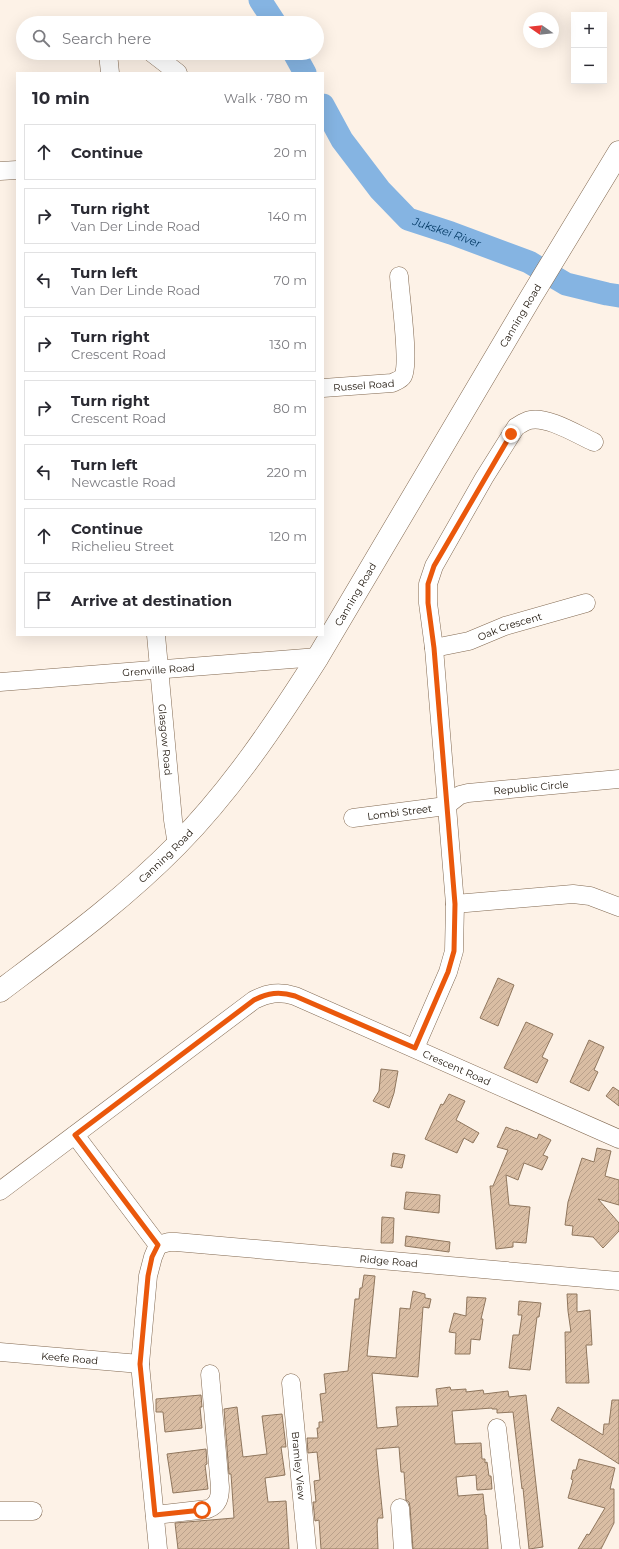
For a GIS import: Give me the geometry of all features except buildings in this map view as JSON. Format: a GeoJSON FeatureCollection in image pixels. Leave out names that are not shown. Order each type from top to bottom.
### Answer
{"type":"FeatureCollection","features":[{"type":"Feature","properties":{"kind":"main road","name":"Canning Road"},"geometry":{"type":"LineString","coordinates":[[0,991],[110,907],[134,886],[177,845],[254,754],[318,656],[531,297],[619,152]]}},
{"type":"Feature","properties":{"kind":"street"},"geometry":{"type":"LineString","coordinates":[[161,60],[177,72]]}},
{"type":"Feature","properties":{"kind":"street"},"geometry":{"type":"LineString","coordinates":[[0,171],[16,170]]}},
{"type":"Feature","properties":{"kind":"street","name":"Russel Road"},"geometry":{"type":"LineString","coordinates":[[324,388],[392,383],[398,381],[403,376],[406,358],[399,276]]}},
{"type":"Feature","properties":{"kind":"street"},"geometry":{"type":"LineString","coordinates":[[415,1048],[452,961],[454,951],[455,904],[434,648],[428,594],[428,584],[432,570],[516,427],[531,419],[548,421],[594,442]]}},
{"type":"Feature","properties":{"kind":"street","name":"Oak Crescent"},"geometry":{"type":"LineString","coordinates":[[434,648],[469,641],[505,626],[586,602]]}},
{"type":"Feature","properties":{"kind":"street","name":"Glasgow Road"},"geometry":{"type":"LineString","coordinates":[[156,636],[173,820],[177,845]]}},
{"type":"Feature","properties":{"kind":"street","name":"Grenville Road"},"geometry":{"type":"LineString","coordinates":[[0,682],[318,656]]}},
{"type":"Feature","properties":{"kind":"street","name":"Republic Circle"},"geometry":{"type":"LineString","coordinates":[[446,806],[460,795],[468,793],[619,779]]}},
{"type":"Feature","properties":{"kind":"street","name":"Lombi Street"},"geometry":{"type":"LineString","coordinates":[[353,818],[446,806]]}},
{"type":"Feature","properties":{"kind":"street"},"geometry":{"type":"LineString","coordinates":[[455,904],[573,894],[590,896],[619,908]]}},
{"type":"Feature","properties":{"kind":"street","name":"Crescent Road"},"geometry":{"type":"LineString","coordinates":[[0,1191],[254,1000],[269,993],[278,992],[295,996],[619,1139]]}},
{"type":"Feature","properties":{"kind":"street"},"geometry":{"type":"LineString","coordinates":[[75,1135],[158,1245],[152,1257],[148,1276],[140,1364],[158,1549]]}},
{"type":"Feature","properties":{"kind":"street","name":"Ridge Road"},"geometry":{"type":"LineString","coordinates":[[158,1245],[176,1242],[619,1281]]}},
{"type":"Feature","properties":{"kind":"street","name":"Keefe Road"},"geometry":{"type":"LineString","coordinates":[[0,1352],[140,1364]]}},
{"type":"Feature","properties":{"kind":"street"},"geometry":{"type":"LineString","coordinates":[[155,1515],[208,1509],[215,1506],[218,1501],[220,1487],[210,1374]]}},
{"type":"Feature","properties":{"kind":"street","name":"Bramley View"},"geometry":{"type":"LineString","coordinates":[[291,1383],[307,1549]]}},
{"type":"Feature","properties":{"kind":"street"},"geometry":{"type":"LineString","coordinates":[[497,1428],[511,1549]]}},
{"type":"Feature","properties":{"kind":"street"},"geometry":{"type":"LineString","coordinates":[[400,1508],[403,1549]]}},
{"type":"Feature","properties":{"kind":"street"},"geometry":{"type":"LineString","coordinates":[[0,1511],[33,1511]]}},
{"type":"Feature","properties":{"kind":"waterway","name":"Jukskei River"},"geometry":{"type":"LineString","coordinates":[[260,0],[270,16]]}},
{"type":"Feature","properties":{"kind":"waterway","name":"Jukskei River"},"geometry":{"type":"LineString","coordinates":[[298,60],[304,72]]}},
{"type":"Feature","properties":{"kind":"waterway","name":"Jukskei River"},"geometry":{"type":"LineString","coordinates":[[324,107],[342,140],[380,190],[408,219],[451,233],[529,262],[566,284],[619,296]]}},
{"type":"Feature","properties":{"kind":"route"},"geometry":{"type":"LineString","coordinates":[[202,1510],[155,1515],[140,1364],[148,1276],[152,1257],[158,1245],[75,1135],[254,1000],[269,993],[278,992],[295,996],[415,1048],[448,972],[454,951],[455,904],[434,648],[428,603],[428,584],[434,566],[511,434]]}}]}
